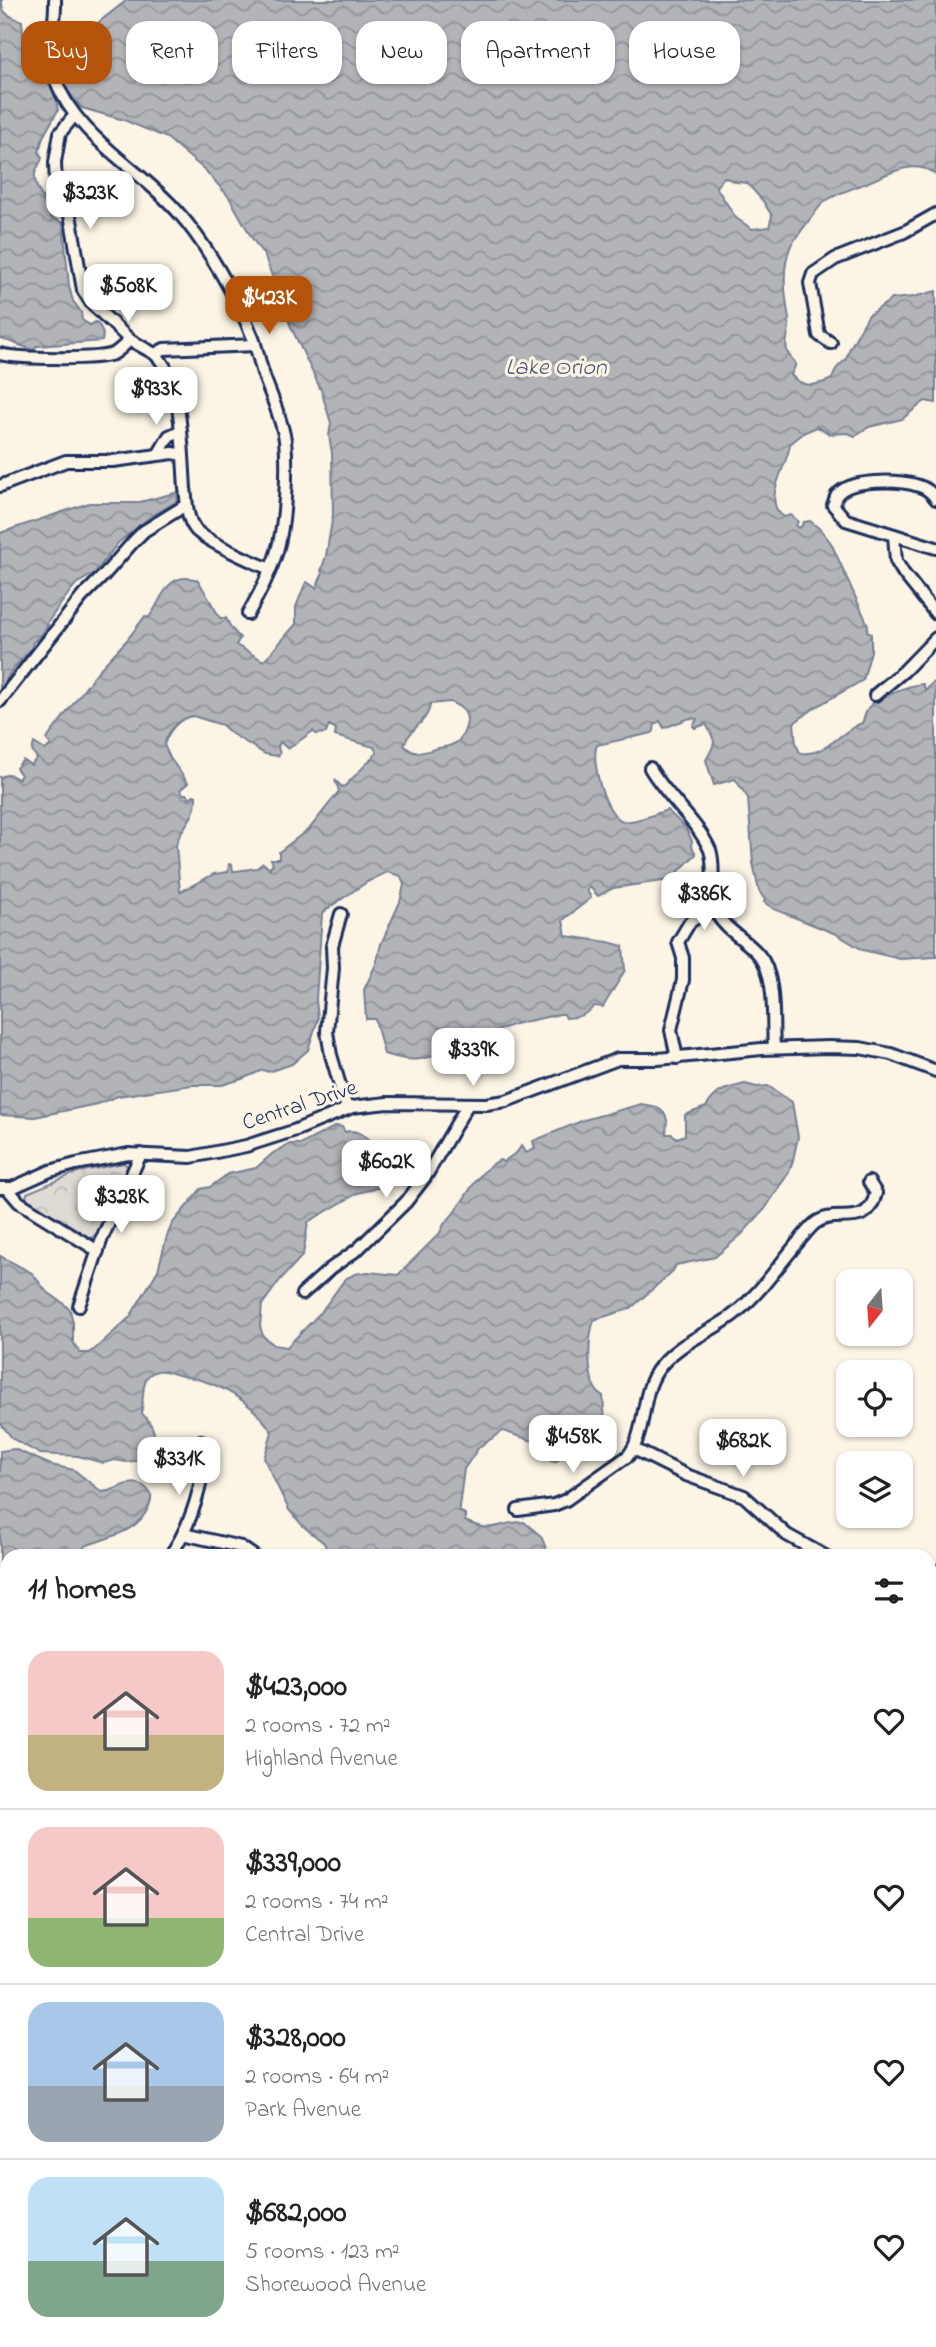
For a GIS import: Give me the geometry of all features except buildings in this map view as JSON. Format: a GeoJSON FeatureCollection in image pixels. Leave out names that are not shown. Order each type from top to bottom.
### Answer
{"type":"FeatureCollection","features":[{"type":"Feature","properties":{"kind":"street"},"geometry":{"type":"LineString","coordinates":[[55,0],[51,60],[55,79],[71,112],[177,212],[214,263],[255,345],[284,438],[285,477],[278,549],[248,614]]}},
{"type":"Feature","properties":{"kind":"street"},"geometry":{"type":"LineString","coordinates":[[71,112],[60,133],[55,162],[56,188],[66,201],[83,290],[92,304],[119,332],[162,361],[172,385],[180,431],[186,505],[193,526],[200,534],[247,560],[270,569]]}},
{"type":"Feature","properties":{"kind":"street"},"geometry":{"type":"LineString","coordinates":[[831,343],[819,335],[810,283],[813,274],[835,259],[904,232],[936,214]]}},
{"type":"Feature","properties":{"kind":"street"},"geometry":{"type":"LineString","coordinates":[[0,354],[34,358],[100,356],[114,354],[130,340]]}},
{"type":"Feature","properties":{"kind":"street"},"geometry":{"type":"LineString","coordinates":[[155,354],[164,349],[255,345]]}},
{"type":"Feature","properties":{"kind":"street"},"geometry":{"type":"LineString","coordinates":[[159,453],[169,436],[180,431]]}},
{"type":"Feature","properties":{"kind":"street"},"geometry":{"type":"LineString","coordinates":[[0,486],[66,461],[113,461],[159,453],[182,455]]}},
{"type":"Feature","properties":{"kind":"street"},"geometry":{"type":"LineString","coordinates":[[936,499],[921,486],[884,482],[861,483],[836,495],[833,505],[846,520],[936,548]]}},
{"type":"Feature","properties":{"kind":"street"},"geometry":{"type":"LineString","coordinates":[[0,701],[75,605],[134,541],[144,531],[186,505]]}},
{"type":"Feature","properties":{"kind":"street"},"geometry":{"type":"LineString","coordinates":[[894,535],[896,561],[936,614]]}},
{"type":"Feature","properties":{"kind":"street"},"geometry":{"type":"LineString","coordinates":[[876,695],[936,638]]}},
{"type":"Feature","properties":{"kind":"street"},"geometry":{"type":"LineString","coordinates":[[650,768],[665,791],[700,833],[710,851],[716,913],[760,955],[770,975],[774,1048]]}},
{"type":"Feature","properties":{"kind":"street"},"geometry":{"type":"LineString","coordinates":[[677,1058],[671,1030],[683,980],[683,958],[678,942],[690,922],[715,907]]}},
{"type":"Feature","properties":{"kind":"street"},"geometry":{"type":"LineString","coordinates":[[341,914],[332,946],[333,968],[327,1032],[347,1109]]}},
{"type":"Feature","properties":{"kind":"street","name":"Central Drive"},"geometry":{"type":"LineString","coordinates":[[3,1188],[76,1164],[128,1154],[191,1157],[220,1152],[286,1133],[347,1109],[387,1103],[486,1104],[506,1101],[618,1059],[677,1058],[774,1048],[860,1048],[891,1054],[936,1071]]}},
{"type":"Feature","properties":{"kind":"street"},"geometry":{"type":"LineString","coordinates":[[302,1294],[358,1249],[406,1202],[426,1176],[468,1104]]}},
{"type":"Feature","properties":{"kind":"street"},"geometry":{"type":"LineString","coordinates":[[79,1306],[116,1206],[141,1154]]}},
{"type":"Feature","properties":{"kind":"street"},"geometry":{"type":"LineString","coordinates":[[518,1510],[554,1505],[566,1500],[628,1456],[634,1449],[647,1390],[666,1360],[676,1349],[745,1306],[820,1219],[860,1217],[868,1212],[876,1193],[869,1182]]}},
{"type":"Feature","properties":{"kind":"street"},"geometry":{"type":"LineString","coordinates":[[3,1188],[19,1202],[98,1251]]}},
{"type":"Feature","properties":{"kind":"street"},"geometry":{"type":"LineString","coordinates":[[174,1549],[191,1514],[205,1461],[201,1441]]}},
{"type":"Feature","properties":{"kind":"street"},"geometry":{"type":"LineString","coordinates":[[634,1449],[686,1475],[744,1496],[787,1535],[812,1549]]}},
{"type":"Feature","properties":{"kind":"street"},"geometry":{"type":"LineString","coordinates":[[183,1534],[243,1549]]}},
{"type":"Feature","properties":{"kind":"green space"},"geometry":{"type":"Polygon","coordinates":[[[124,1163],[127,1173],[98,1232],[92,1238],[67,1227],[26,1198],[27,1193],[78,1172],[124,1163]]]}},
{"type":"Feature","properties":{"kind":"water","name":"Lake Orion"},"geometry":{"type":"Polygon","coordinates":[[[0,0],[7,14],[22,21],[21,84],[51,85],[112,84],[112,21],[100,21],[127,0],[936,0],[936,175],[918,167],[899,170],[827,200],[791,245],[785,282],[789,324],[786,347],[796,364],[791,375],[800,383],[810,385],[832,379],[836,369],[846,359],[868,316],[892,299],[936,291],[936,403],[925,401],[902,419],[869,427],[855,436],[848,433],[830,434],[817,427],[805,432],[790,444],[777,483],[775,502],[777,510],[784,517],[791,515],[798,521],[796,526],[800,528],[804,522],[810,521],[831,543],[868,625],[867,631],[871,634],[871,651],[863,680],[794,723],[796,744],[800,753],[818,751],[862,723],[868,709],[880,699],[917,685],[923,684],[926,691],[936,681],[936,957],[900,959],[863,950],[836,934],[774,909],[764,902],[753,863],[748,798],[735,779],[714,785],[706,760],[713,746],[713,739],[706,724],[695,728],[693,726],[697,719],[690,718],[664,728],[660,721],[655,724],[652,733],[597,745],[597,775],[605,799],[616,817],[627,822],[667,810],[686,828],[696,854],[670,880],[613,888],[598,896],[590,887],[587,890],[591,898],[563,920],[566,936],[623,946],[625,970],[603,1007],[594,1006],[574,1017],[566,1018],[564,1014],[560,1014],[515,1024],[425,1058],[407,1059],[384,1054],[375,1019],[366,1019],[364,990],[400,902],[404,885],[401,876],[387,872],[367,882],[322,914],[316,999],[318,1019],[308,1050],[292,1064],[268,1072],[263,1070],[222,1085],[192,1085],[118,1096],[97,1104],[35,1117],[0,1115],[0,777],[9,774],[18,779],[21,775],[16,768],[23,760],[31,765],[37,758],[32,751],[34,743],[45,750],[51,745],[47,740],[49,736],[98,671],[145,616],[148,618],[165,590],[178,579],[198,580],[220,618],[226,618],[240,638],[236,645],[264,661],[296,624],[296,607],[305,584],[307,582],[316,588],[323,573],[321,571],[333,515],[332,453],[329,436],[331,423],[321,390],[291,327],[265,257],[229,197],[206,171],[167,138],[124,120],[82,108],[70,94],[56,99],[58,110],[43,137],[39,152],[42,158],[35,180],[50,217],[63,223],[73,301],[81,312],[82,320],[90,325],[96,322],[100,326],[102,341],[37,346],[33,350],[0,338],[0,0]],[[724,177],[716,187],[736,218],[752,229],[769,227],[772,216],[763,201],[747,183],[724,177]],[[450,702],[430,704],[426,716],[404,745],[411,751],[423,752],[457,742],[464,732],[467,718],[461,708],[450,702]],[[193,716],[174,726],[164,745],[188,783],[180,790],[189,798],[196,796],[194,811],[176,845],[180,892],[214,874],[228,872],[229,864],[232,865],[233,871],[257,868],[263,863],[269,868],[273,864],[271,859],[279,859],[279,852],[310,828],[339,791],[335,780],[342,787],[345,786],[377,753],[374,747],[335,736],[336,729],[329,725],[326,733],[316,734],[313,731],[288,749],[280,742],[280,754],[277,756],[265,754],[222,725],[193,716]]]}},
{"type":"Feature","properties":{"kind":"water"},"geometry":{"type":"Polygon","coordinates":[[[179,492],[176,502],[150,517],[118,543],[95,573],[76,584],[41,635],[33,642],[32,648],[12,670],[0,691],[0,533],[89,503],[136,503],[179,492]]]}},
{"type":"Feature","properties":{"kind":"water"},"geometry":{"type":"Polygon","coordinates":[[[745,1084],[768,1086],[792,1102],[798,1137],[793,1160],[789,1172],[765,1209],[742,1234],[715,1257],[676,1265],[673,1271],[631,1308],[594,1320],[589,1350],[591,1373],[597,1391],[603,1396],[605,1422],[575,1448],[555,1462],[551,1461],[539,1443],[503,1431],[479,1447],[464,1469],[459,1511],[465,1514],[465,1521],[483,1527],[524,1522],[541,1536],[546,1549],[327,1549],[324,1543],[289,1510],[264,1459],[272,1432],[255,1411],[222,1388],[166,1371],[152,1373],[145,1382],[142,1413],[151,1425],[154,1436],[150,1449],[141,1460],[103,1463],[78,1456],[40,1454],[13,1439],[0,1423],[0,1256],[32,1273],[46,1291],[70,1310],[73,1342],[80,1353],[88,1353],[130,1317],[158,1270],[172,1224],[201,1189],[210,1187],[228,1174],[256,1168],[273,1153],[290,1144],[302,1144],[336,1126],[342,1127],[345,1132],[353,1131],[368,1139],[380,1155],[386,1181],[380,1187],[358,1193],[308,1222],[303,1255],[262,1305],[260,1326],[263,1336],[274,1345],[287,1347],[321,1312],[345,1279],[368,1272],[398,1275],[440,1233],[483,1173],[500,1160],[503,1162],[517,1152],[522,1145],[526,1153],[535,1149],[533,1141],[584,1120],[641,1104],[657,1107],[665,1114],[666,1134],[677,1138],[685,1135],[685,1115],[706,1107],[714,1097],[732,1087],[745,1084]]]}},
{"type":"Feature","properties":{"kind":"water"},"geometry":{"type":"Polygon","coordinates":[[[14,1449],[51,1465],[74,1470],[102,1492],[134,1483],[141,1485],[150,1493],[149,1506],[138,1522],[130,1528],[83,1549],[0,1549],[0,1451],[14,1449]]]}}]}
